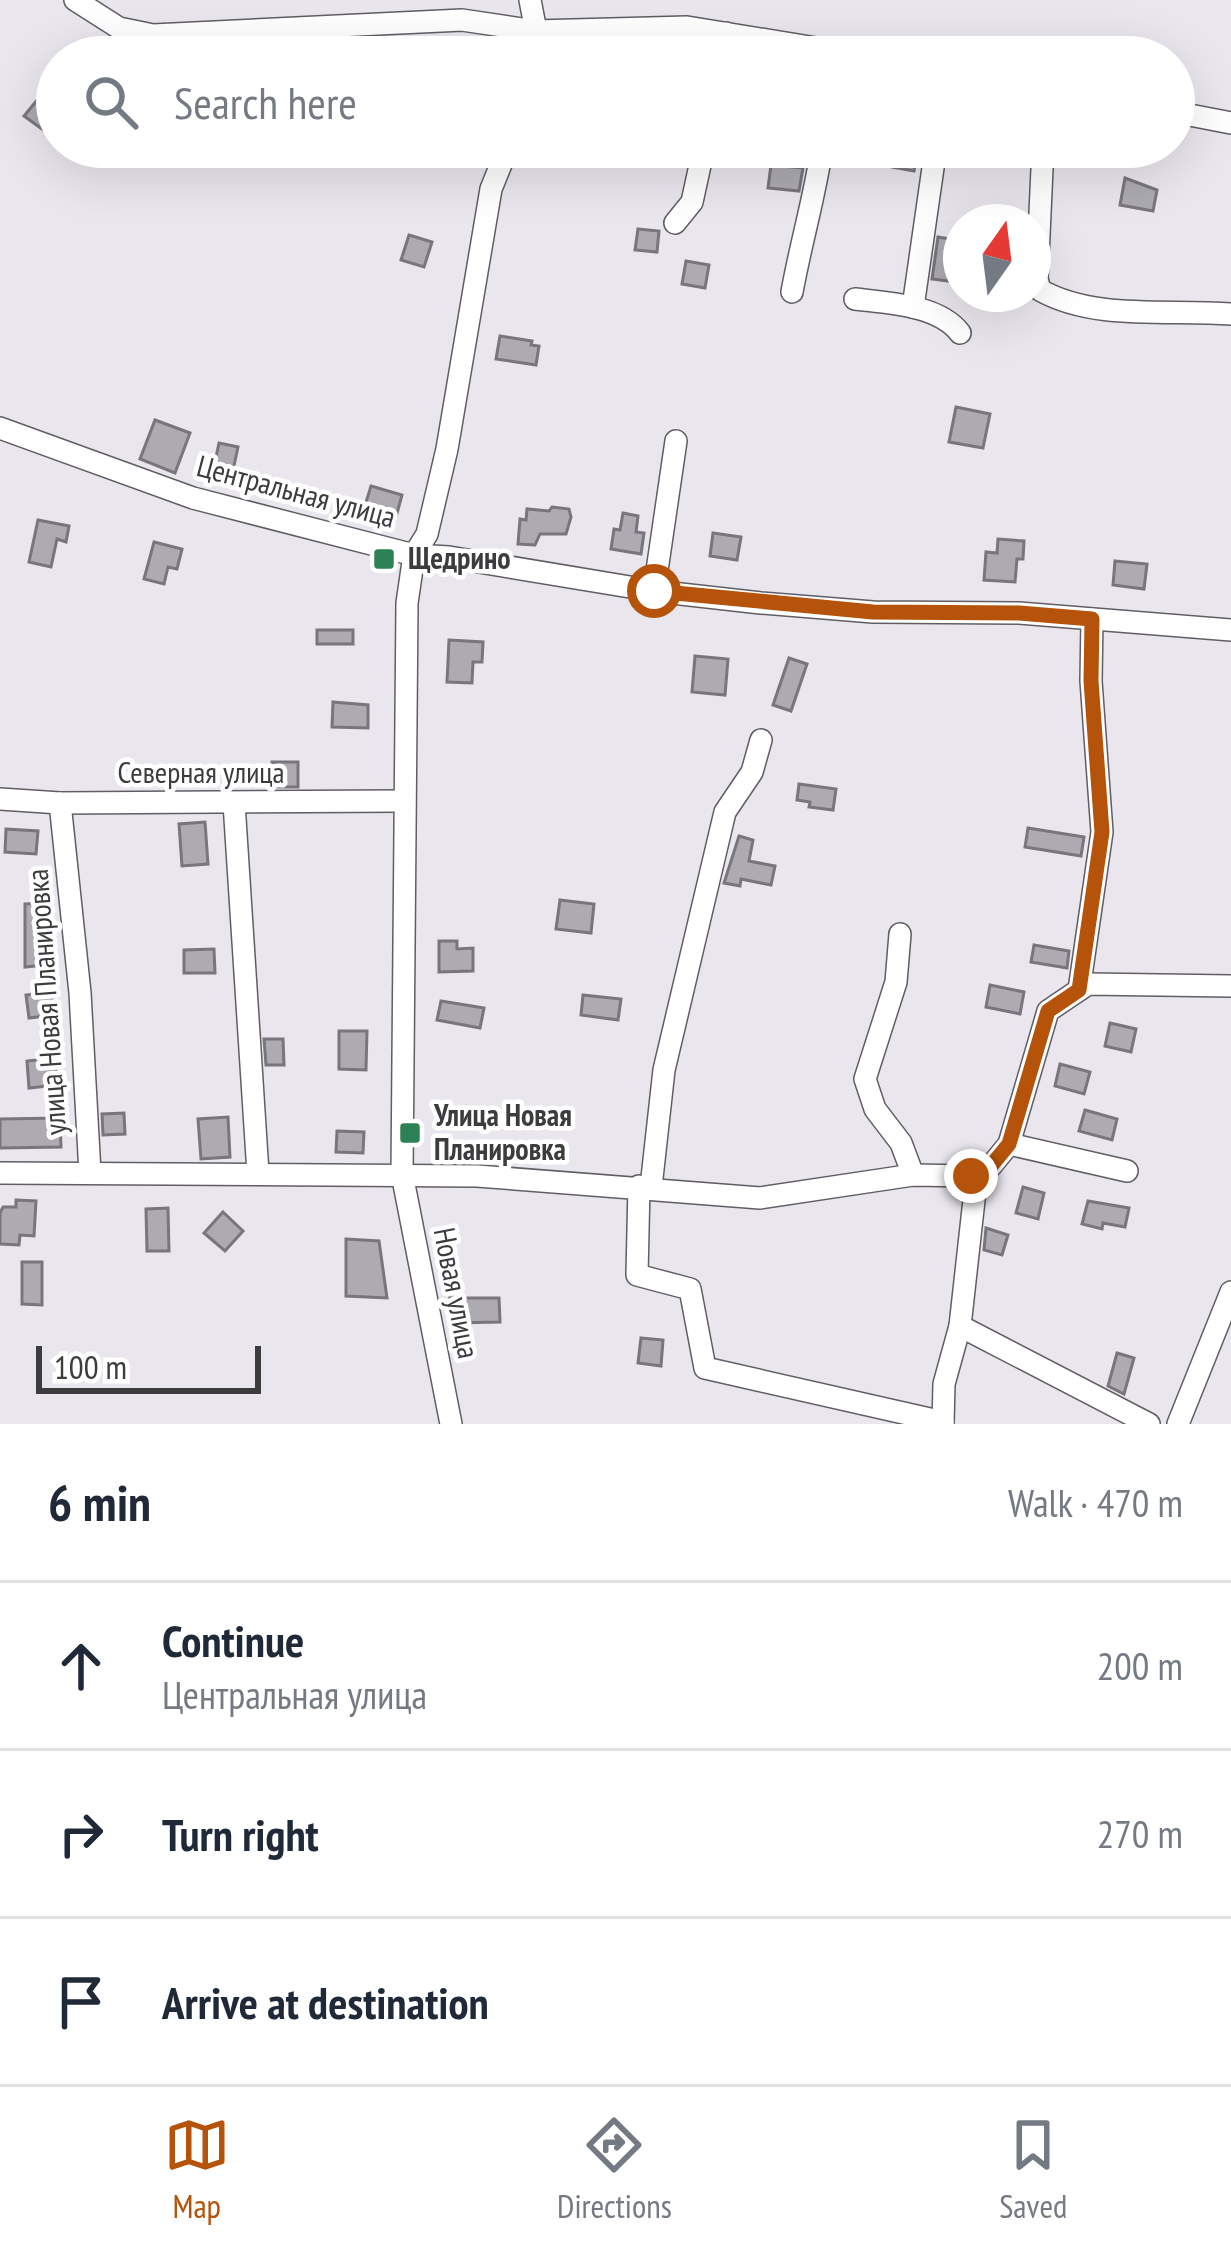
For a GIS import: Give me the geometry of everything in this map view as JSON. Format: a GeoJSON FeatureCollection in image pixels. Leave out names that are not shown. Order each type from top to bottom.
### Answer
{"type":"FeatureCollection","features":[{"type":"Feature","properties":{"kind":"street"},"geometry":{"type":"LineString","coordinates":[[75,0],[119,28],[152,35],[462,20],[536,31],[687,27],[742,36]]}},
{"type":"Feature","properties":{"kind":"street"},"geometry":{"type":"LineString","coordinates":[[530,0],[537,36]]}},
{"type":"Feature","properties":{"kind":"street"},"geometry":{"type":"LineString","coordinates":[[1195,116],[1231,123]]}},
{"type":"Feature","properties":{"kind":"street","name":"Новая улица"},"geometry":{"type":"LineString","coordinates":[[451,1424],[402,1174],[407,603],[414,555],[427,534],[437,491],[491,189],[500,168]]}},
{"type":"Feature","properties":{"kind":"street"},"geometry":{"type":"LineString","coordinates":[[675,223],[692,202],[699,168]]}},
{"type":"Feature","properties":{"kind":"street"},"geometry":{"type":"LineString","coordinates":[[792,292],[819,168]]}},
{"type":"Feature","properties":{"kind":"street"},"geometry":{"type":"LineString","coordinates":[[913,307],[933,168]]}},
{"type":"Feature","properties":{"kind":"street"},"geometry":{"type":"LineString","coordinates":[[1042,168],[1040,290],[1062,299],[1125,310],[1231,314]]}},
{"type":"Feature","properties":{"kind":"street"},"geometry":{"type":"LineString","coordinates":[[855,299],[913,307],[950,322],[960,333]]}},
{"type":"Feature","properties":{"kind":"street","name":"Центральная улица"},"geometry":{"type":"LineString","coordinates":[[0,428],[193,498],[414,555],[654,591],[873,612],[1019,613],[1231,630]]}},
{"type":"Feature","properties":{"kind":"street"},"geometry":{"type":"LineString","coordinates":[[654,591],[676,441]]}},
{"type":"Feature","properties":{"kind":"street"},"geometry":{"type":"LineString","coordinates":[[1079,990],[1102,832],[1091,681],[1092,619]]}},
{"type":"Feature","properties":{"kind":"street"},"geometry":{"type":"LineString","coordinates":[[760,740],[752,772],[725,812],[664,1070],[637,1275],[690,1289],[705,1368],[943,1423],[944,1384],[960,1326],[977,1173],[991,1166],[1009,1144],[1048,1011],[1088,985],[1231,986]]}},
{"type":"Feature","properties":{"kind":"street","name":"Северная улица"},"geometry":{"type":"LineString","coordinates":[[0,800],[403,801]]}},
{"type":"Feature","properties":{"kind":"street","name":"улица Новая Планировка"},"geometry":{"type":"LineString","coordinates":[[60,803],[80,993],[90,1173],[402,1174],[760,1198],[913,1175],[977,1173]]}},
{"type":"Feature","properties":{"kind":"street"},"geometry":{"type":"LineString","coordinates":[[234,803],[257,1173]]}},
{"type":"Feature","properties":{"kind":"street"},"geometry":{"type":"LineString","coordinates":[[900,934],[896,982],[865,1079],[875,1109],[901,1143],[913,1175]]}},
{"type":"Feature","properties":{"kind":"street"},"geometry":{"type":"LineString","coordinates":[[1009,1144],[1127,1171]]}},
{"type":"Feature","properties":{"kind":"street"},"geometry":{"type":"LineString","coordinates":[[0,1172],[90,1173]]}},
{"type":"Feature","properties":{"kind":"street"},"geometry":{"type":"LineString","coordinates":[[1178,1424],[1231,1292]]}},
{"type":"Feature","properties":{"kind":"street"},"geometry":{"type":"LineString","coordinates":[[960,1326],[1149,1424]]}},
{"type":"Feature","properties":{"kind":"building"},"geometry":{"type":"Polygon","coordinates":[[[36,101],[36,125],[24,116],[36,101]]]}},
{"type":"Feature","properties":{"kind":"building"},"geometry":{"type":"Polygon","coordinates":[[[771,168],[803,168],[799,191],[768,188],[771,168]]]}},
{"type":"Feature","properties":{"kind":"building"},"geometry":{"type":"Polygon","coordinates":[[[1125,178],[1157,190],[1153,211],[1120,205],[1125,178]]]}},
{"type":"Feature","properties":{"kind":"building"},"geometry":{"type":"Polygon","coordinates":[[[638,229],[659,231],[657,252],[635,250],[638,229]]]}},
{"type":"Feature","properties":{"kind":"building"},"geometry":{"type":"Polygon","coordinates":[[[409,235],[432,242],[424,267],[401,260],[409,235]]]}},
{"type":"Feature","properties":{"kind":"building"},"geometry":{"type":"Polygon","coordinates":[[[938,237],[943,238],[943,280],[932,279],[938,237]]]}},
{"type":"Feature","properties":{"kind":"building"},"geometry":{"type":"Polygon","coordinates":[[[686,261],[709,265],[705,288],[682,284],[686,261]]]}},
{"type":"Feature","properties":{"kind":"building"},"geometry":{"type":"Polygon","coordinates":[[[500,336],[539,346],[536,365],[496,359],[500,336]]]}},
{"type":"Feature","properties":{"kind":"building"},"geometry":{"type":"Polygon","coordinates":[[[956,407],[990,414],[983,448],[949,442],[956,407]]]}},
{"type":"Feature","properties":{"kind":"building"},"geometry":{"type":"Polygon","coordinates":[[[155,420],[190,433],[175,473],[140,459],[155,420]]]}},
{"type":"Feature","properties":{"kind":"building"},"geometry":{"type":"Polygon","coordinates":[[[219,443],[238,447],[232,475],[213,471],[219,443]]]}},
{"type":"Feature","properties":{"kind":"building"},"geometry":{"type":"Polygon","coordinates":[[[371,486],[402,495],[395,521],[363,512],[371,486]]]}},
{"type":"Feature","properties":{"kind":"building"},"geometry":{"type":"Polygon","coordinates":[[[552,507],[569,509],[566,534],[540,534],[535,545],[518,544],[520,519],[526,520],[527,509],[549,511],[552,507]]]}},
{"type":"Feature","properties":{"kind":"building"},"geometry":{"type":"Polygon","coordinates":[[[623,513],[638,516],[636,532],[644,533],[641,554],[611,549],[623,513]]]}},
{"type":"Feature","properties":{"kind":"building"},"geometry":{"type":"Polygon","coordinates":[[[38,520],[69,526],[66,542],[57,539],[51,567],[29,562],[38,520]]]}},
{"type":"Feature","properties":{"kind":"building"},"geometry":{"type":"Polygon","coordinates":[[[713,533],[741,537],[737,560],[710,556],[713,533]]]}},
{"type":"Feature","properties":{"kind":"building"},"geometry":{"type":"Polygon","coordinates":[[[998,539],[1024,541],[1015,582],[984,580],[986,552],[997,553],[998,539]]]}},
{"type":"Feature","properties":{"kind":"building"},"geometry":{"type":"Polygon","coordinates":[[[154,542],[182,549],[177,569],[168,567],[164,584],[144,579],[154,542]]]}},
{"type":"Feature","properties":{"kind":"building"},"geometry":{"type":"Polygon","coordinates":[[[1115,561],[1147,564],[1144,589],[1113,585],[1115,561]]]}},
{"type":"Feature","properties":{"kind":"building"},"geometry":{"type":"Polygon","coordinates":[[[317,630],[353,630],[353,644],[317,644],[317,630]]]}},
{"type":"Feature","properties":{"kind":"building"},"geometry":{"type":"Polygon","coordinates":[[[449,640],[483,642],[482,662],[473,662],[472,683],[447,682],[449,640]]]}},
{"type":"Feature","properties":{"kind":"building"},"geometry":{"type":"Polygon","coordinates":[[[695,656],[728,659],[725,695],[692,692],[695,656]]]}},
{"type":"Feature","properties":{"kind":"building"},"geometry":{"type":"Polygon","coordinates":[[[789,658],[807,664],[791,711],[773,705],[789,658]]]}},
{"type":"Feature","properties":{"kind":"building"},"geometry":{"type":"Polygon","coordinates":[[[333,702],[368,705],[368,728],[332,727],[333,702]]]}},
{"type":"Feature","properties":{"kind":"building"},"geometry":{"type":"Polygon","coordinates":[[[272,762],[298,762],[298,787],[272,787],[272,762]]]}},
{"type":"Feature","properties":{"kind":"building"},"geometry":{"type":"Polygon","coordinates":[[[799,784],[836,789],[833,810],[797,800],[799,784]]]}},
{"type":"Feature","properties":{"kind":"building"},"geometry":{"type":"Polygon","coordinates":[[[205,822],[208,864],[182,866],[179,824],[205,822]]]}},
{"type":"Feature","properties":{"kind":"building"},"geometry":{"type":"Polygon","coordinates":[[[1028,828],[1084,837],[1081,856],[1025,847],[1028,828]]]}},
{"type":"Feature","properties":{"kind":"building"},"geometry":{"type":"Polygon","coordinates":[[[6,829],[38,831],[36,854],[5,852],[6,829]]]}},
{"type":"Feature","properties":{"kind":"building"},"geometry":{"type":"Polygon","coordinates":[[[739,836],[753,840],[749,861],[775,866],[771,885],[741,879],[740,886],[724,883],[739,836]]]}},
{"type":"Feature","properties":{"kind":"building"},"geometry":{"type":"Polygon","coordinates":[[[560,900],[594,904],[591,933],[556,929],[560,900]]]}},
{"type":"Feature","properties":{"kind":"building"},"geometry":{"type":"Polygon","coordinates":[[[47,903],[48,940],[53,939],[55,964],[25,967],[25,904],[47,903]]]}},
{"type":"Feature","properties":{"kind":"building"},"geometry":{"type":"Polygon","coordinates":[[[439,941],[457,941],[457,949],[473,948],[473,971],[439,972],[439,941]]]}},
{"type":"Feature","properties":{"kind":"building"},"geometry":{"type":"Polygon","coordinates":[[[1034,945],[1069,951],[1067,968],[1031,962],[1034,945]]]}},
{"type":"Feature","properties":{"kind":"building"},"geometry":{"type":"Polygon","coordinates":[[[214,949],[215,973],[184,973],[184,950],[214,949]]]}},
{"type":"Feature","properties":{"kind":"building"},"geometry":{"type":"Polygon","coordinates":[[[990,985],[1024,992],[1020,1014],[986,1007],[990,985]]]}},
{"type":"Feature","properties":{"kind":"building"},"geometry":{"type":"Polygon","coordinates":[[[51,992],[54,1015],[29,1018],[26,995],[51,992]]]}},
{"type":"Feature","properties":{"kind":"building"},"geometry":{"type":"Polygon","coordinates":[[[583,995],[621,999],[618,1020],[581,1015],[583,995]]]}},
{"type":"Feature","properties":{"kind":"building"},"geometry":{"type":"Polygon","coordinates":[[[441,1001],[484,1008],[480,1028],[437,1020],[441,1001]]]}},
{"type":"Feature","properties":{"kind":"building"},"geometry":{"type":"Polygon","coordinates":[[[1110,1023],[1136,1029],[1131,1052],[1105,1046],[1110,1023]]]}},
{"type":"Feature","properties":{"kind":"building"},"geometry":{"type":"Polygon","coordinates":[[[339,1031],[367,1031],[366,1070],[339,1069],[339,1031]]]}},
{"type":"Feature","properties":{"kind":"building"},"geometry":{"type":"Polygon","coordinates":[[[264,1039],[283,1039],[284,1065],[266,1065],[264,1039]]]}},
{"type":"Feature","properties":{"kind":"building"},"geometry":{"type":"Polygon","coordinates":[[[55,1058],[57,1085],[29,1088],[27,1061],[55,1058]]]}},
{"type":"Feature","properties":{"kind":"building"},"geometry":{"type":"Polygon","coordinates":[[[1060,1064],[1090,1072],[1084,1094],[1055,1086],[1060,1064]]]}},
{"type":"Feature","properties":{"kind":"building"},"geometry":{"type":"Polygon","coordinates":[[[1085,1110],[1117,1119],[1112,1140],[1079,1131],[1085,1110]]]}},
{"type":"Feature","properties":{"kind":"building"},"geometry":{"type":"Polygon","coordinates":[[[124,1113],[125,1134],[103,1135],[102,1114],[124,1113]]]}},
{"type":"Feature","properties":{"kind":"building"},"geometry":{"type":"Polygon","coordinates":[[[228,1117],[230,1157],[201,1159],[198,1119],[228,1117]]]}},
{"type":"Feature","properties":{"kind":"building"},"geometry":{"type":"Polygon","coordinates":[[[60,1118],[61,1147],[0,1148],[0,1119],[60,1118]]]}},
{"type":"Feature","properties":{"kind":"building"},"geometry":{"type":"Polygon","coordinates":[[[337,1131],[364,1132],[363,1153],[336,1152],[337,1131]]]}},
{"type":"Feature","properties":{"kind":"building"},"geometry":{"type":"Polygon","coordinates":[[[1023,1187],[1044,1193],[1038,1219],[1016,1213],[1023,1187]]]}},
{"type":"Feature","properties":{"kind":"building"},"geometry":{"type":"Polygon","coordinates":[[[16,1200],[36,1201],[34,1236],[20,1235],[19,1245],[0,1244],[0,1213],[3,1207],[16,1207],[16,1200]]]}},
{"type":"Feature","properties":{"kind":"building"},"geometry":{"type":"Polygon","coordinates":[[[1088,1201],[1129,1208],[1125,1227],[1082,1224],[1088,1201]]]}},
{"type":"Feature","properties":{"kind":"building"},"geometry":{"type":"Polygon","coordinates":[[[168,1208],[169,1251],[147,1251],[146,1209],[168,1208]]]}},
{"type":"Feature","properties":{"kind":"building"},"geometry":{"type":"Polygon","coordinates":[[[223,1212],[243,1231],[225,1251],[204,1233],[223,1212]]]}},
{"type":"Feature","properties":{"kind":"building"},"geometry":{"type":"Polygon","coordinates":[[[986,1228],[1008,1235],[1002,1255],[984,1250],[986,1228]]]}},
{"type":"Feature","properties":{"kind":"building"},"geometry":{"type":"Polygon","coordinates":[[[346,1239],[379,1241],[387,1298],[346,1296],[346,1239]]]}},
{"type":"Feature","properties":{"kind":"building"},"geometry":{"type":"Polygon","coordinates":[[[22,1262],[42,1262],[42,1305],[22,1304],[22,1262]]]}},
{"type":"Feature","properties":{"kind":"building"},"geometry":{"type":"Polygon","coordinates":[[[450,1298],[499,1298],[500,1322],[451,1323],[450,1298]]]}},
{"type":"Feature","properties":{"kind":"building"},"geometry":{"type":"Polygon","coordinates":[[[641,1338],[663,1340],[661,1366],[638,1363],[641,1338]]]}},
{"type":"Feature","properties":{"kind":"building"},"geometry":{"type":"Polygon","coordinates":[[[1117,1353],[1134,1358],[1124,1394],[1108,1386],[1117,1353]]]}},
{"type":"Feature","properties":{"kind":"place","name":"Щедрино"},"geometry":{"type":"Point","coordinates":[384,559]}},
{"type":"Feature","properties":{"kind":"place","name":"Улица Новая Планировка"},"geometry":{"type":"Point","coordinates":[410,1133]}},
{"type":"Feature","properties":{"kind":"route"},"geometry":{"type":"LineString","coordinates":[[654,591],[873,612],[1019,613],[1092,619],[1091,681],[1102,832],[1079,990],[1048,1011],[1009,1144],[991,1166],[971,1176]]}}]}
